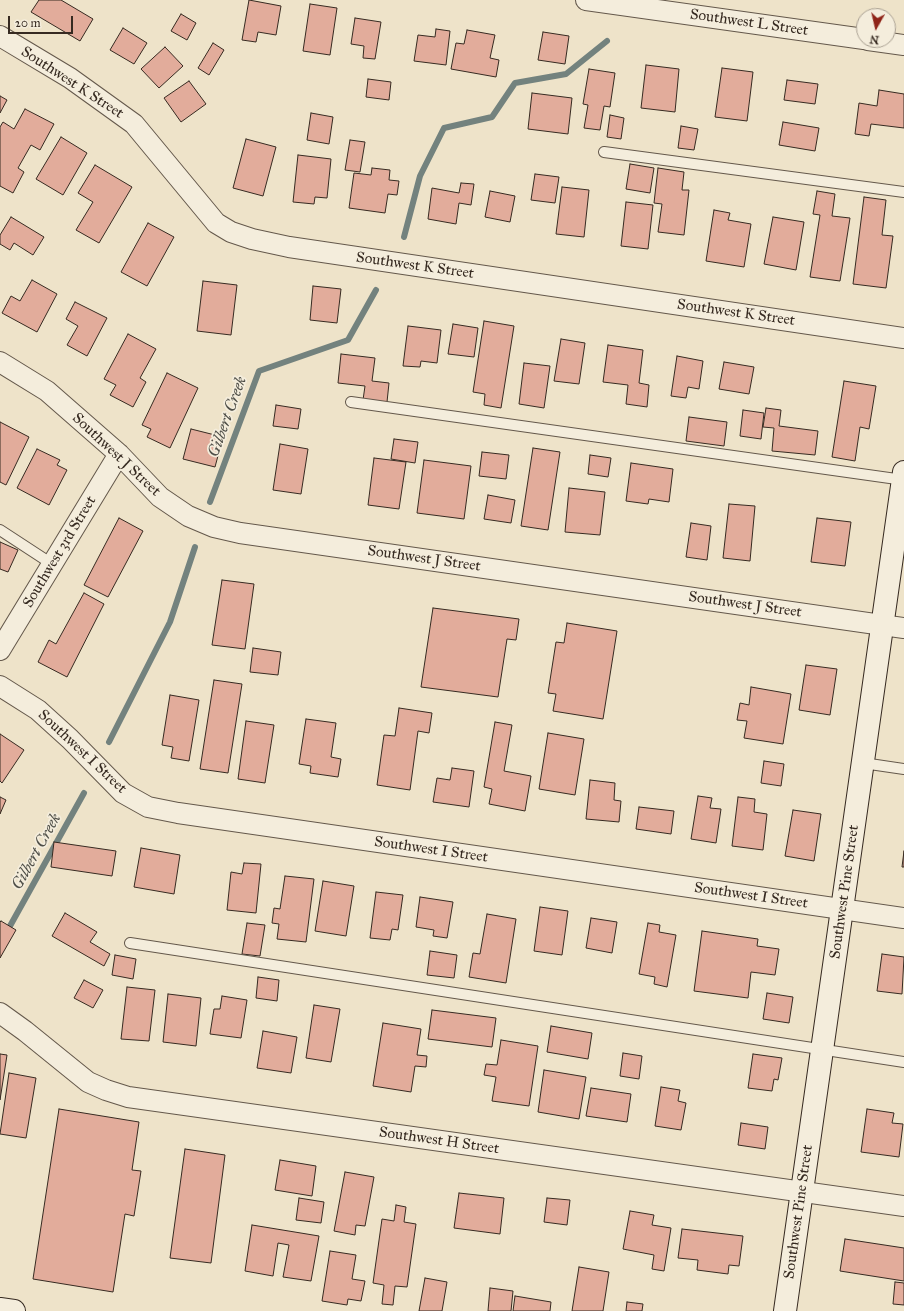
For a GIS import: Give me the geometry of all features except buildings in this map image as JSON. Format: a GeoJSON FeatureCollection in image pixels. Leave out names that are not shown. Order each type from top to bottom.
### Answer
{"type":"FeatureCollection","features":[{"type":"Feature","properties":{"kind":"street","name":"Southwest L Street"},"geometry":{"type":"LineString","coordinates":[[586,0],[856,38]]}},
{"type":"Feature","properties":{"kind":"street","name":"Southwest K Street"},"geometry":{"type":"LineString","coordinates":[[0,36],[70,78],[134,124],[216,222],[231,232],[252,239],[289,247],[904,338]]}},
{"type":"Feature","properties":{"kind":"street","name":"Southwest J Street"},"geometry":{"type":"LineString","coordinates":[[0,362],[48,391],[119,454],[160,497],[188,516],[214,527],[240,533],[904,628]]}},
{"type":"Feature","properties":{"kind":"street","name":"Southwest 3rd Street"},"geometry":{"type":"LineString","coordinates":[[0,650],[119,454]]}},
{"type":"Feature","properties":{"kind":"street","name":"Southwest Pine Street"},"geometry":{"type":"LineString","coordinates":[[784,1311],[904,477]]}},
{"type":"Feature","properties":{"kind":"street","name":"Southwest I Street"},"geometry":{"type":"LineString","coordinates":[[0,686],[38,710],[70,739],[123,793],[148,807],[178,813],[904,918]]}},
{"type":"Feature","properties":{"kind":"street","name":"Southwest H Street"},"geometry":{"type":"LineString","coordinates":[[0,1013],[25,1030],[71,1070],[88,1082],[128,1097],[904,1206]]}},
{"type":"Feature","properties":{"kind":"street"},"geometry":{"type":"LineString","coordinates":[[0,1309],[14,1311]]}},
{"type":"Feature","properties":{"kind":"lane"},"geometry":{"type":"LineString","coordinates":[[604,152],[904,192]]}},
{"type":"Feature","properties":{"kind":"lane"},"geometry":{"type":"LineString","coordinates":[[351,402],[904,477]]}},
{"type":"Feature","properties":{"kind":"lane"},"geometry":{"type":"LineString","coordinates":[[0,530],[52,564]]}},
{"type":"Feature","properties":{"kind":"lane"},"geometry":{"type":"LineString","coordinates":[[863,763],[904,769]]}},
{"type":"Feature","properties":{"kind":"lane"},"geometry":{"type":"LineString","coordinates":[[130,943],[904,1062]]}},
{"type":"Feature","properties":{"kind":"waterway","name":"Gilbert Creek"},"geometry":{"type":"LineString","coordinates":[[404,237],[420,176],[444,128],[492,117],[515,83],[566,74],[607,41]]}},
{"type":"Feature","properties":{"kind":"waterway","name":"Gilbert Creek"},"geometry":{"type":"LineString","coordinates":[[210,502],[259,371],[348,340],[376,290]]}},
{"type":"Feature","properties":{"kind":"waterway","name":"Gilbert Creek"},"geometry":{"type":"LineString","coordinates":[[109,742],[170,622],[195,547]]}},
{"type":"Feature","properties":{"kind":"waterway","name":"Gilbert Creek"},"geometry":{"type":"LineString","coordinates":[[0,944],[84,793]]}}]}
